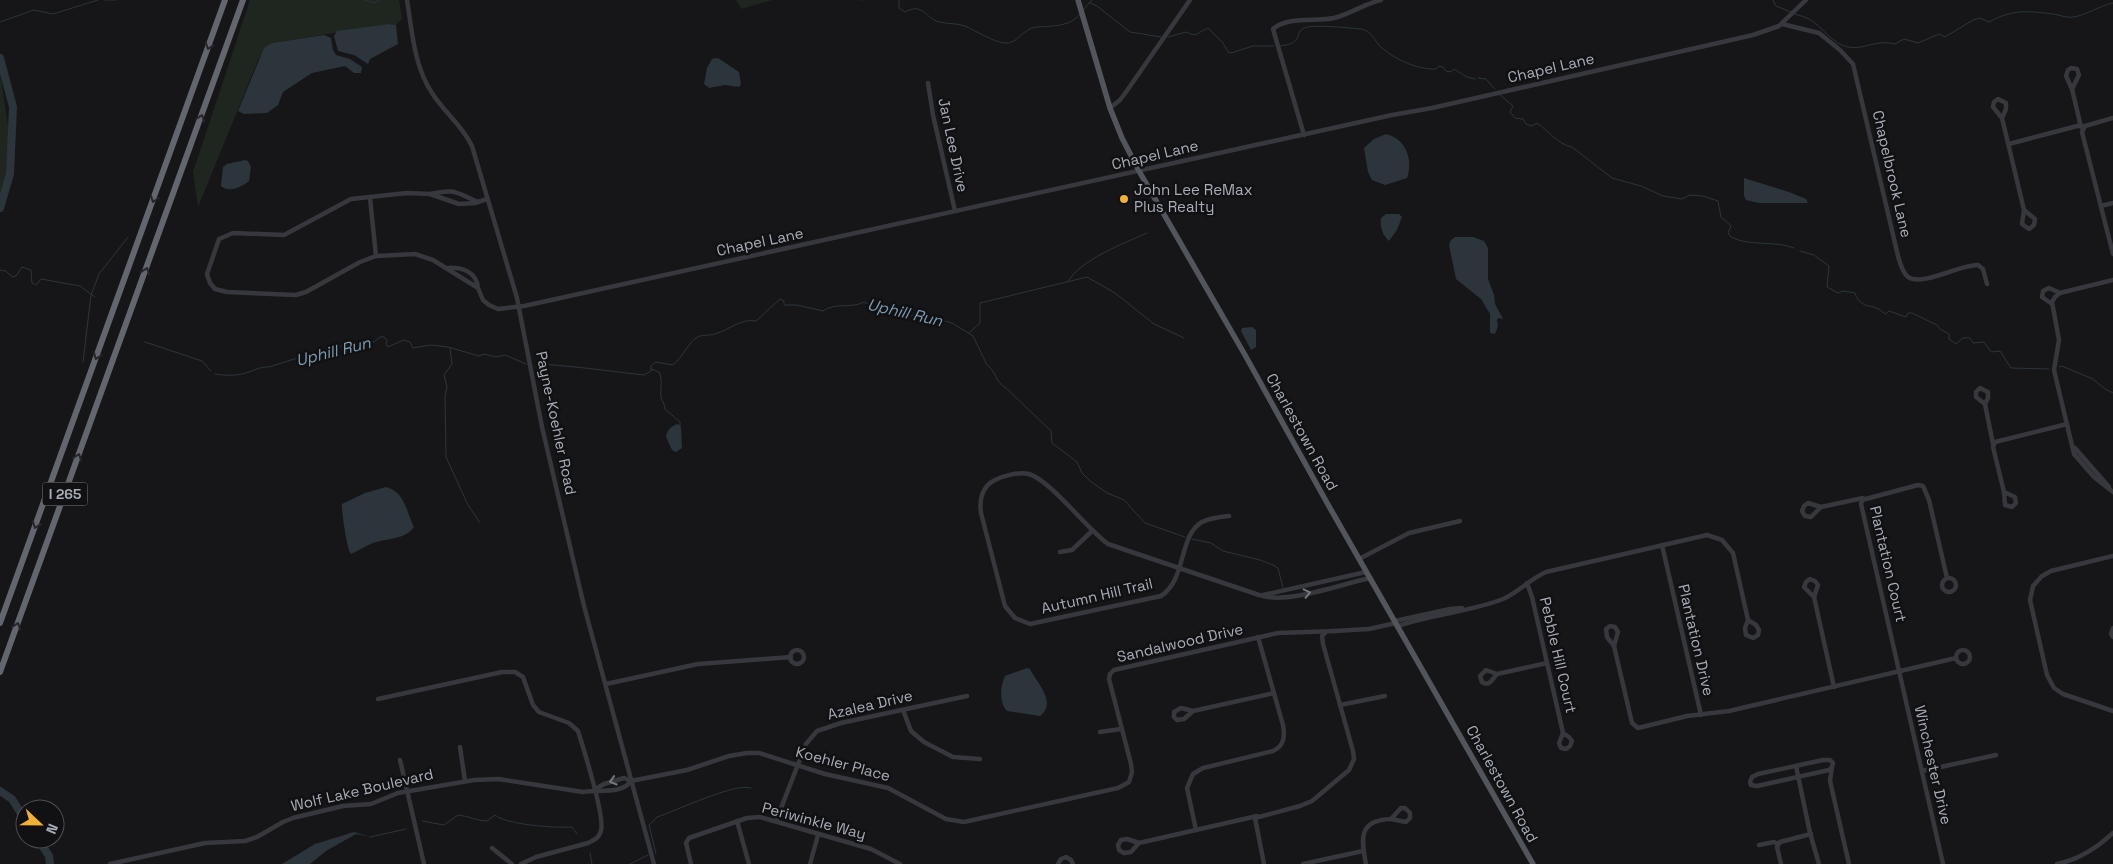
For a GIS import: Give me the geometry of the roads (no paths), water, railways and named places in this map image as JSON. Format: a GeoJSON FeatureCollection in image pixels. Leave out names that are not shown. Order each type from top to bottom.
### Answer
{"type":"FeatureCollection","features":[{"type":"Feature","properties":{"kind":"highway","name":"I 265"},"geometry":{"type":"LineString","coordinates":[[0,623],[225,0]]}},
{"type":"Feature","properties":{"kind":"highway","name":"I 265"},"geometry":{"type":"LineString","coordinates":[[0,672],[243,0]]}},
{"type":"Feature","properties":{"kind":"main road","name":"Charlestown Road"},"geometry":{"type":"LineString","coordinates":[[1078,0],[1110,108],[1139,172],[1245,355],[1366,572],[1533,864]]}},
{"type":"Feature","properties":{"kind":"street","name":"Payne-Koehler Road"},"geometry":{"type":"LineString","coordinates":[[407,0],[421,72],[433,94],[469,139],[519,306],[542,427],[584,606],[654,864]]}},
{"type":"Feature","properties":{"kind":"street"},"geometry":{"type":"LineString","coordinates":[[1110,108],[1126,92],[1190,0]]}},
{"type":"Feature","properties":{"kind":"street"},"geometry":{"type":"LineString","coordinates":[[1304,135],[1274,37],[1273,31],[1275,27],[1298,21],[1332,18],[1364,4],[1381,0]]}},
{"type":"Feature","properties":{"kind":"street","name":"Chapel Lane"},"geometry":{"type":"LineString","coordinates":[[478,288],[483,300],[498,310],[556,300],[1392,115],[1432,108],[1754,35],[1782,24],[1806,0]]}},
{"type":"Feature","properties":{"kind":"street","name":"Chapelbrook Lane"},"geometry":{"type":"LineString","coordinates":[[1782,24],[1819,34],[1840,50],[1853,64],[1902,270],[1913,280],[1920,280],[1978,265],[1983,269],[1987,284]]}},
{"type":"Feature","properties":{"kind":"street","name":"Jan Lee Drive"},"geometry":{"type":"LineString","coordinates":[[928,83],[933,115],[955,212]]}},
{"type":"Feature","properties":{"kind":"street"},"geometry":{"type":"LineString","coordinates":[[2072,89],[2113,254]]}},
{"type":"Feature","properties":{"kind":"street"},"geometry":{"type":"LineString","coordinates":[[2002,118],[2024,210]]}},
{"type":"Feature","properties":{"kind":"street"},"geometry":{"type":"LineString","coordinates":[[2082,132],[2085,126],[2113,118]]}},
{"type":"Feature","properties":{"kind":"street"},"geometry":{"type":"LineString","coordinates":[[2009,144],[2081,125]]}},
{"type":"Feature","properties":{"kind":"street"},"geometry":{"type":"LineString","coordinates":[[478,202],[454,191],[446,190],[430,194],[407,194],[350,200],[284,235],[233,233],[224,236],[216,245],[207,274],[210,283],[216,289],[227,292],[296,295],[306,292],[360,262],[376,256],[415,254],[433,260],[478,288]]}},
{"type":"Feature","properties":{"kind":"street"},"geometry":{"type":"LineString","coordinates":[[430,194],[459,204],[488,199]]}},
{"type":"Feature","properties":{"kind":"street"},"geometry":{"type":"LineString","coordinates":[[370,198],[376,256]]}},
{"type":"Feature","properties":{"kind":"street"},"geometry":{"type":"LineString","coordinates":[[2101,206],[2113,204]]}},
{"type":"Feature","properties":{"kind":"street"},"geometry":{"type":"LineString","coordinates":[[447,268],[461,268],[466,271],[476,280],[478,288]]}},
{"type":"Feature","properties":{"kind":"street"},"geometry":{"type":"LineString","coordinates":[[2113,280],[2060,293],[2054,297],[2052,304],[2059,340],[2054,370],[2074,454],[2078,461],[2094,477],[2113,492]]}},
{"type":"Feature","properties":{"kind":"street"},"geometry":{"type":"LineString","coordinates":[[2052,304],[2042,297],[2043,292],[2049,288],[2060,293]]}},
{"type":"Feature","properties":{"kind":"street"},"geometry":{"type":"LineString","coordinates":[[1985,404],[2004,492]]}},
{"type":"Feature","properties":{"kind":"street"},"geometry":{"type":"LineString","coordinates":[[1993,444],[1997,441],[2067,424]]}},
{"type":"Feature","properties":{"kind":"street","name":"Autumn Hill Trail"},"geometry":{"type":"LineString","coordinates":[[1179,569],[1172,586],[1166,593],[1156,598],[1036,623],[1025,623],[1011,615],[1005,606],[981,514],[981,498],[988,485],[996,480],[1015,474],[1035,476],[1103,541],[1114,547],[1272,598],[1289,597],[1370,578]]}},
{"type":"Feature","properties":{"kind":"street","name":"Plantation Court"},"geometry":{"type":"LineString","coordinates":[[1900,671],[1861,504],[1864,498],[1924,486],[1947,578]]}},
{"type":"Feature","properties":{"kind":"street"},"geometry":{"type":"LineString","coordinates":[[1821,507],[1864,498]]}},
{"type":"Feature","properties":{"kind":"street"},"geometry":{"type":"LineString","coordinates":[[1179,569],[1194,529],[1207,520],[1229,516]]}},
{"type":"Feature","properties":{"kind":"street"},"geometry":{"type":"LineString","coordinates":[[1359,559],[1409,533],[1460,521]]}},
{"type":"Feature","properties":{"kind":"street"},"geometry":{"type":"LineString","coordinates":[[1060,552],[1072,550],[1092,531]]}},
{"type":"Feature","properties":{"kind":"street"},"geometry":{"type":"LineString","coordinates":[[1396,623],[1505,598],[1546,572],[1707,535],[1717,537],[1727,543],[1735,559],[1748,620]]}},
{"type":"Feature","properties":{"kind":"street","name":"Plantation Drive"},"geometry":{"type":"LineString","coordinates":[[1662,545],[1701,715],[1729,711],[1956,658]]}},
{"type":"Feature","properties":{"kind":"street"},"geometry":{"type":"LineString","coordinates":[[2113,556],[2046,573],[2033,586],[2030,600],[2047,675],[2052,684],[2062,694],[2113,710]]}},
{"type":"Feature","properties":{"kind":"street","name":"Autumn Hill Trail"},"geometry":{"type":"LineString","coordinates":[[1259,595],[1366,572]]}},
{"type":"Feature","properties":{"kind":"street","name":"Pebble Hill Court"},"geometry":{"type":"LineString","coordinates":[[1527,583],[1532,597],[1563,732]]}},
{"type":"Feature","properties":{"kind":"street"},"geometry":{"type":"LineString","coordinates":[[1814,597],[1834,686]]}},
{"type":"Feature","properties":{"kind":"street","name":"Sandalwood Drive"},"geometry":{"type":"LineString","coordinates":[[1043,804],[1118,788],[1129,782],[1132,772],[1109,680],[1112,672],[1283,632],[1369,629],[1396,623]]}},
{"type":"Feature","properties":{"kind":"street"},"geometry":{"type":"LineString","coordinates":[[2113,628],[2111,634],[2113,637]]}},
{"type":"Feature","properties":{"kind":"street"},"geometry":{"type":"LineString","coordinates":[[1139,843],[1131,852],[1126,854],[1118,848],[1119,842],[1124,839],[1139,843],[1308,804],[1349,770],[1354,755],[1322,638],[1324,632],[1336,631]]}},
{"type":"Feature","properties":{"kind":"street"},"geometry":{"type":"LineString","coordinates":[[1196,830],[1188,788],[1193,774],[1203,768],[1273,752],[1282,743],[1285,735],[1258,637]]}},
{"type":"Feature","properties":{"kind":"street"},"geometry":{"type":"LineString","coordinates":[[1614,646],[1633,726],[1638,728],[1687,716],[1701,715]]}},
{"type":"Feature","properties":{"kind":"street"},"geometry":{"type":"LineString","coordinates":[[606,684],[698,664],[791,657]]}},
{"type":"Feature","properties":{"kind":"street"},"geometry":{"type":"LineString","coordinates":[[1498,674],[1547,663]]}},
{"type":"Feature","properties":{"kind":"street","name":"Winchester Drive"},"geometry":{"type":"LineString","coordinates":[[1900,671],[1943,864]]}},
{"type":"Feature","properties":{"kind":"street"},"geometry":{"type":"LineString","coordinates":[[378,699],[502,672],[515,672],[523,677],[533,705],[538,712],[569,722],[578,731],[602,826],[596,839],[579,846],[536,857],[521,864]]}},
{"type":"Feature","properties":{"kind":"street"},"geometry":{"type":"LineString","coordinates":[[1192,711],[1274,693]]}},
{"type":"Feature","properties":{"kind":"street","name":"Azalea Drive"},"geometry":{"type":"LineString","coordinates":[[776,821],[808,740],[818,731],[841,723],[967,696]]}},
{"type":"Feature","properties":{"kind":"street"},"geometry":{"type":"LineString","coordinates":[[1340,705],[1384,696]]}},
{"type":"Feature","properties":{"kind":"street"},"geometry":{"type":"LineString","coordinates":[[903,710],[911,731],[924,742],[953,757],[980,759]]}},
{"type":"Feature","properties":{"kind":"street"},"geometry":{"type":"LineString","coordinates":[[1100,732],[1121,729]]}},
{"type":"Feature","properties":{"kind":"street"},"geometry":{"type":"LineString","coordinates":[[460,747],[465,781]]}},
{"type":"Feature","properties":{"kind":"street","name":"Koehler Place"},"geometry":{"type":"LineString","coordinates":[[631,781],[687,770],[729,756],[747,753],[765,754],[838,777],[888,788],[952,821],[970,821],[1043,804]]}},
{"type":"Feature","properties":{"kind":"street"},"geometry":{"type":"LineString","coordinates":[[1922,771],[1996,755]]}},
{"type":"Feature","properties":{"kind":"street"},"geometry":{"type":"LineString","coordinates":[[1832,767],[1829,770],[1757,786],[1752,785],[1750,782],[1754,775],[1828,759],[1832,761],[1832,767],[1830,781],[1849,864]]}},
{"type":"Feature","properties":{"kind":"street"},"geometry":{"type":"LineString","coordinates":[[400,760],[424,864]]}},
{"type":"Feature","properties":{"kind":"street"},"geometry":{"type":"LineString","coordinates":[[1796,766],[1810,834],[1819,864]]}},
{"type":"Feature","properties":{"kind":"street","name":"Wolf Lake Boulevard"},"geometry":{"type":"LineString","coordinates":[[110,864],[135,861],[205,843],[245,841],[257,837],[288,819],[343,806],[372,804],[398,792],[465,781],[498,779],[578,792],[605,791],[625,787],[631,781],[624,778],[604,784],[594,790]]}},
{"type":"Feature","properties":{"kind":"street"},"geometry":{"type":"LineString","coordinates":[[1257,816],[1255,825],[1264,864]]}},
{"type":"Feature","properties":{"kind":"street","name":"Periwinkle Way"},"geometry":{"type":"LineString","coordinates":[[692,864],[686,843],[688,838],[737,821],[760,817],[871,849],[900,864]]}},
{"type":"Feature","properties":{"kind":"street"},"geometry":{"type":"LineString","coordinates":[[1366,864],[1362,839],[1366,828],[1373,823],[1391,819]]}},
{"type":"Feature","properties":{"kind":"street"},"geometry":{"type":"LineString","coordinates":[[737,821],[749,864]]}},
{"type":"Feature","properties":{"kind":"street"},"geometry":{"type":"LineString","coordinates":[[2057,864],[2068,862],[2101,844],[2113,833]]}},
{"type":"Feature","properties":{"kind":"street"},"geometry":{"type":"LineString","coordinates":[[1778,844],[1782,840],[1810,834]]}},
{"type":"Feature","properties":{"kind":"street"},"geometry":{"type":"LineString","coordinates":[[810,864],[818,835]]}},
{"type":"Feature","properties":{"kind":"street"},"geometry":{"type":"LineString","coordinates":[[1759,845],[1774,842],[1778,844]]}},
{"type":"Feature","properties":{"kind":"street"},"geometry":{"type":"LineString","coordinates":[[1778,844],[1781,864]]}},
{"type":"Feature","properties":{"kind":"street"},"geometry":{"type":"LineString","coordinates":[[492,848],[512,864]]}},
{"type":"Feature","properties":{"kind":"street"},"geometry":{"type":"LineString","coordinates":[[1303,864],[1363,850]]}},
{"type":"Feature","properties":{"kind":"street"},"geometry":{"type":"LineString","coordinates":[[1058,864],[1061,859],[1066,857],[1072,860],[1073,864]]}},
{"type":"Feature","properties":{"kind":"waterway"},"geometry":{"type":"LineString","coordinates":[[0,22],[34,10],[53,14],[98,0]]}},
{"type":"Feature","properties":{"kind":"waterway"},"geometry":{"type":"LineString","coordinates":[[105,0],[116,0]]}},
{"type":"Feature","properties":{"kind":"waterway"},"geometry":{"type":"LineString","coordinates":[[365,0],[374,3],[380,0]]}},
{"type":"Feature","properties":{"kind":"waterway"},"geometry":{"type":"LineString","coordinates":[[899,0],[899,8],[905,12],[911,9],[920,10],[939,22],[965,26],[1004,43],[1013,41],[1032,28],[1066,24],[1080,14]]}},
{"type":"Feature","properties":{"kind":"waterway"},"geometry":{"type":"LineString","coordinates":[[1084,9],[1092,0]]}},
{"type":"Feature","properties":{"kind":"waterway"},"geometry":{"type":"LineString","coordinates":[[1773,0],[1776,6],[1791,12]]}},
{"type":"Feature","properties":{"kind":"waterway"},"geometry":{"type":"LineString","coordinates":[[1090,3],[1097,6],[1130,32],[1161,37]]}},
{"type":"Feature","properties":{"kind":"waterway"},"geometry":{"type":"LineString","coordinates":[[1794,14],[1814,22],[1832,39],[1842,45],[1854,48],[1882,43],[1895,44],[1904,39],[1918,43],[1939,34],[1945,37],[1973,20],[1980,18],[1989,22],[2005,15],[2020,12],[2073,17],[2113,3]]}},
{"type":"Feature","properties":{"kind":"waterway"},"geometry":{"type":"LineString","coordinates":[[1279,46],[1292,43],[1296,40],[1301,30],[1308,27],[1361,29],[1369,33],[1383,49],[1405,62],[1429,69],[1436,69],[1439,66],[1443,67],[1446,71],[1451,72],[1454,69],[1467,77],[1475,79]]}},
{"type":"Feature","properties":{"kind":"waterway"},"geometry":{"type":"LineString","coordinates":[[1168,37],[1186,32],[1197,34],[1208,28],[1223,43],[1228,52],[1231,53],[1253,46],[1274,46]]}},
{"type":"Feature","properties":{"kind":"waterway"},"geometry":{"type":"LineString","coordinates":[[0,58],[13,107],[10,174],[0,208]]}},
{"type":"Feature","properties":{"kind":"waterway"},"geometry":{"type":"LineString","coordinates":[[1478,78],[1486,79],[1495,89]]}},
{"type":"Feature","properties":{"kind":"waterway"},"geometry":{"type":"LineString","coordinates":[[1500,95],[1513,106],[1510,112],[1515,118],[1523,119],[1526,124],[1532,126],[1537,123],[1557,140],[1572,147],[1612,178],[1641,186],[1663,196],[1682,199],[1690,195],[1703,196],[1718,201],[1721,217],[1731,226],[1728,233],[1731,237],[1746,242],[1779,244],[1794,248]]}},
{"type":"Feature","properties":{"kind":"waterway"},"geometry":{"type":"LineString","coordinates":[[1068,282],[1082,266],[1092,259],[1147,233]]}},
{"type":"Feature","properties":{"kind":"waterway","name":"Uphill Run"},"geometry":{"type":"LineString","coordinates":[[83,362],[91,295],[99,274],[128,237]]}},
{"type":"Feature","properties":{"kind":"waterway"},"geometry":{"type":"LineString","coordinates":[[1800,251],[1814,255],[1829,266],[1827,287],[1838,293],[1843,291],[1855,293],[1862,303],[1886,314],[1889,311],[1906,317],[1908,313],[1912,313],[1937,325],[1949,334],[1949,339],[1956,344],[1963,338],[1970,338],[1973,343],[1984,342],[1991,352],[2000,351],[2011,368],[2049,369]]}},
{"type":"Feature","properties":{"kind":"waterway","name":"Uphill Run"},"geometry":{"type":"LineString","coordinates":[[0,270],[6,271],[12,277],[16,276],[22,267],[31,270],[32,283],[36,285],[41,279],[80,286],[95,297]]}},
{"type":"Feature","properties":{"kind":"waterway"},"geometry":{"type":"LineString","coordinates":[[969,333],[980,323],[980,303],[1087,277],[1115,293],[1154,324],[1184,338]]}},
{"type":"Feature","properties":{"kind":"waterway","name":"Uphill Run"},"geometry":{"type":"LineString","coordinates":[[536,366],[542,364],[644,375],[651,371],[651,366],[655,362],[673,365],[698,337],[715,334],[745,321],[756,321],[780,299],[784,301],[784,305],[797,305],[823,311],[828,308],[864,302],[875,307],[893,309],[909,316],[920,314],[952,323],[973,336],[987,365],[999,382],[1051,431],[1052,443],[1077,462],[1082,473],[1090,481],[1107,493],[1124,500],[1145,523],[1185,537]]}},
{"type":"Feature","properties":{"kind":"waterway","name":"Uphill Run"},"geometry":{"type":"LineString","coordinates":[[215,374],[241,374],[354,343],[374,342],[380,337],[384,337],[387,340],[386,344],[388,347],[403,340],[410,342],[413,348],[431,345],[448,347],[479,356],[484,354],[496,357],[505,355],[526,364]]}},
{"type":"Feature","properties":{"kind":"waterway","name":"Uphill Run"},"geometry":{"type":"LineString","coordinates":[[145,342],[202,361],[211,371]]}},
{"type":"Feature","properties":{"kind":"waterway"},"geometry":{"type":"LineString","coordinates":[[450,348],[452,364],[444,375],[447,387],[445,397],[446,457],[468,505],[480,523]]}},
{"type":"Feature","properties":{"kind":"waterway"},"geometry":{"type":"LineString","coordinates":[[2059,367],[2062,366],[2093,379],[2113,393]]}},
{"type":"Feature","properties":{"kind":"waterway"},"geometry":{"type":"LineString","coordinates":[[651,369],[659,372],[661,397],[665,409],[680,422],[680,426]]}},
{"type":"Feature","properties":{"kind":"waterway","name":"Uphill Run"},"geometry":{"type":"LineString","coordinates":[[1192,539],[1211,543],[1223,551],[1273,565],[1278,568],[1283,588]]}},
{"type":"Feature","properties":{"kind":"waterway"},"geometry":{"type":"LineString","coordinates":[[656,854],[649,825],[657,817],[720,793],[743,787],[751,788]]}},
{"type":"Feature","properties":{"kind":"waterway"},"geometry":{"type":"LineString","coordinates":[[0,791],[12,799],[15,804]]}},
{"type":"Feature","properties":{"kind":"waterway"},"geometry":{"type":"LineString","coordinates":[[422,821],[444,825],[458,815],[487,821],[495,815],[520,823],[572,827],[577,834]]}},
{"type":"Feature","properties":{"kind":"waterway"},"geometry":{"type":"LineString","coordinates":[[370,837],[406,829]]}},
{"type":"Feature","properties":{"kind":"waterway"},"geometry":{"type":"LineString","coordinates":[[44,849],[49,856],[50,864]]}},
{"type":"Feature","properties":{"kind":"waterway"},"geometry":{"type":"LineString","coordinates":[[590,853],[592,864]]}},
{"type":"Feature","properties":{"kind":"waterway"},"geometry":{"type":"LineString","coordinates":[[630,864],[648,855]]}},
{"type":"Feature","properties":{"kind":"place","name":"John Lee ReMax Plus Realty"},"geometry":{"type":"Point","coordinates":[1124,199]}}]}
